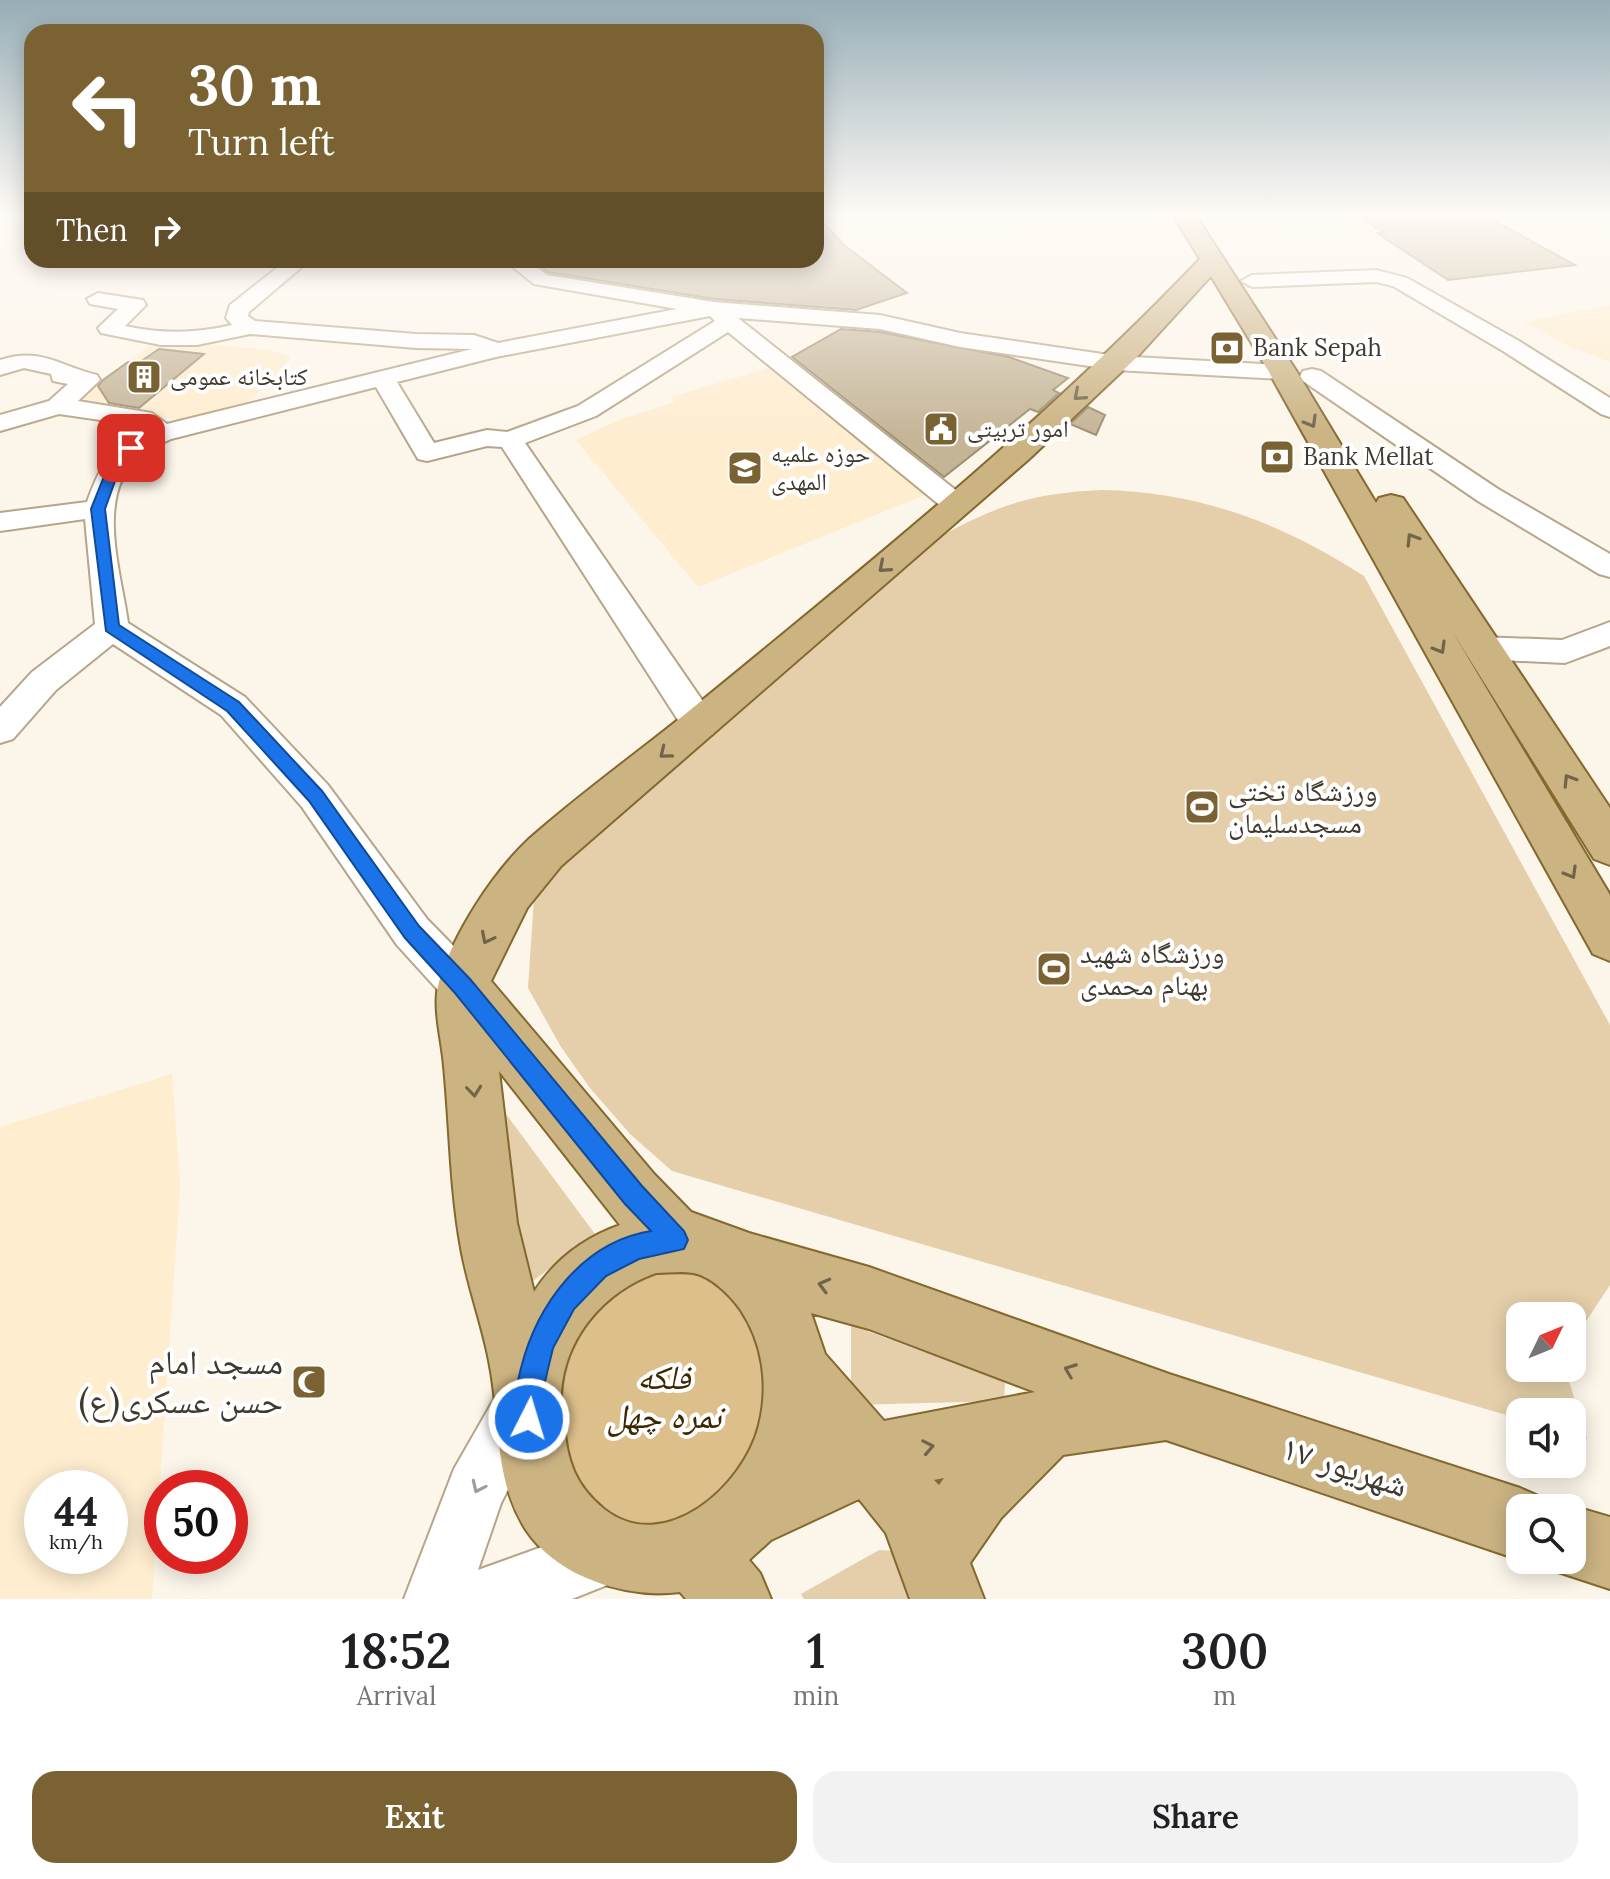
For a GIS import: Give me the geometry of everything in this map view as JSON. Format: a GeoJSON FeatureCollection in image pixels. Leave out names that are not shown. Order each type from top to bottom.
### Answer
{"type":"FeatureCollection","features":[{"type":"Feature","properties":{"kind":"main road"},"geometry":{"type":"LineString","coordinates":[[528,1394],[541,1344],[565,1300],[597,1267],[636,1246],[676,1240],[710,1246],[741,1262],[768,1290],[788,1327],[797,1371],[794,1421],[779,1469],[751,1512],[725,1537],[715,1576],[608,1554],[570,1529],[543,1490],[529,1444],[528,1394],[490,1243],[463,986],[513,888],[556,842],[700,725],[957,505],[1116,363],[1187,288]]}},
{"type":"Feature","properties":{"kind":"main road"},"geometry":{"type":"LineString","coordinates":[[1233,288],[1297,374],[1534,726],[1610,846]]}},
{"type":"Feature","properties":{"kind":"main road"},"geometry":{"type":"LineString","coordinates":[[1255,288],[1297,374],[1610,939]]}},
{"type":"Feature","properties":{"kind":"main road"},"geometry":{"type":"LineString","coordinates":[[463,986],[633,1195],[676,1240]]}},
{"type":"Feature","properties":{"kind":"main road","name":"۱۷ شهریور"},"geometry":{"type":"LineString","coordinates":[[741,1262],[869,1298],[1169,1408],[1506,1519]]}},
{"type":"Feature","properties":{"kind":"main road"},"geometry":{"type":"LineString","coordinates":[[797,1371],[914,1511],[939,1577]]}},
{"type":"Feature","properties":{"kind":"main road"},"geometry":{"type":"LineString","coordinates":[[751,1512],[868,1459],[1047,1423],[1169,1408]]}},
{"type":"Feature","properties":{"kind":"main road"},"geometry":{"type":"LineString","coordinates":[[939,1577],[976,1493],[1047,1423]]}},
{"type":"Feature","properties":{"kind":"main road"},"geometry":{"type":"LineString","coordinates":[[1586,1546],[1610,1553]]}},
{"type":"Feature","properties":{"kind":"street"},"geometry":{"type":"LineString","coordinates":[[249,327],[237,318],[238,310],[266,288]]}},
{"type":"Feature","properties":{"kind":"street"},"geometry":{"type":"LineString","coordinates":[[579,288],[721,316],[880,322],[960,340],[1116,363],[1297,374],[1488,495],[1610,567]]}},
{"type":"Feature","properties":{"kind":"street"},"geometry":{"type":"LineString","coordinates":[[1410,288],[1501,340],[1610,409]]}},
{"type":"Feature","properties":{"kind":"street"},"geometry":{"type":"LineString","coordinates":[[98,299],[135,305],[109,328],[133,337],[213,338],[249,327],[416,341],[474,342],[496,350]]}},
{"type":"Feature","properties":{"kind":"street"},"geometry":{"type":"LineString","coordinates":[[383,378],[427,453],[487,438],[510,440],[587,411],[721,316]]}},
{"type":"Feature","properties":{"kind":"street"},"geometry":{"type":"LineString","coordinates":[[112,628],[98,509],[113,469],[131,448],[162,433],[496,350],[721,316],[957,505]]}},
{"type":"Feature","properties":{"kind":"street"},"geometry":{"type":"LineString","coordinates":[[0,368],[22,358],[52,365],[64,371],[62,376],[88,380],[58,406]]}},
{"type":"Feature","properties":{"kind":"street"},"geometry":{"type":"LineString","coordinates":[[0,423],[58,406],[143,418],[162,433]]}},
{"type":"Feature","properties":{"kind":"street"},"geometry":{"type":"LineString","coordinates":[[510,440],[700,725]]}},
{"type":"Feature","properties":{"kind":"street"},"geometry":{"type":"LineString","coordinates":[[0,522],[98,509]]}},
{"type":"Feature","properties":{"kind":"street"},"geometry":{"type":"LineString","coordinates":[[2,726],[44,681],[112,628]]}},
{"type":"Feature","properties":{"kind":"street"},"geometry":{"type":"LineString","coordinates":[[112,628],[233,706],[315,796],[412,932],[463,986]]}},
{"type":"Feature","properties":{"kind":"street"},"geometry":{"type":"LineString","coordinates":[[1480,648],[1565,652],[1610,633]]}},
{"type":"Feature","properties":{"kind":"street"},"geometry":{"type":"LineString","coordinates":[[436,1599],[475,1490],[528,1394]]}},
{"type":"Feature","properties":{"kind":"street"},"geometry":{"type":"LineString","coordinates":[[486,1599],[608,1554]]}},
{"type":"Feature","properties":{"kind":"shaded area"},"geometry":{"type":"Polygon","coordinates":[[[1610,305],[1610,362],[1571,347],[1523,322],[1610,305]]]}},
{"type":"Feature","properties":{"kind":"shaded area"},"geometry":{"type":"Polygon","coordinates":[[[166,340],[270,350],[288,355],[290,359],[248,403],[195,419],[182,420],[69,403],[149,346],[166,340]]]}},
{"type":"Feature","properties":{"kind":"shaded area","name":"حوزه علمیه المهدی"},"geometry":{"type":"Polygon","coordinates":[[[769,368],[925,495],[698,587],[576,440],[619,420],[675,402],[671,397],[769,368]]]}},
{"type":"Feature","properties":{"kind":"shaded area","name":"ورزشگاه شهید بهنام محمدی"},"geometry":{"type":"Polygon","coordinates":[[[1102,490],[1138,492],[1206,504],[1302,540],[1364,576],[1610,1025],[1610,1285],[1586,1321],[1586,1302],[1506,1302],[1506,1382],[1569,1382],[1574,1398],[1506,1398],[1506,1415],[672,1171],[630,1134],[590,1088],[561,1047],[528,988],[534,898],[559,860],[941,536],[1000,508],[1057,494],[1102,490]]]}},
{"type":"Feature","properties":{"kind":"shaded area"},"geometry":{"type":"Polygon","coordinates":[[[172,1074],[180,1185],[161,1470],[144,1470],[144,1574],[154,1574],[152,1599],[0,1599],[0,1127],[172,1074]]]}},
{"type":"Feature","properties":{"kind":"shaded area"},"geometry":{"type":"Polygon","coordinates":[[[497,1102],[595,1234],[525,1287],[497,1102]]]}},
{"type":"Feature","properties":{"kind":"shaded area"},"geometry":{"type":"Polygon","coordinates":[[[851,1325],[1005,1382],[1004,1401],[851,1405],[851,1325]]]}},
{"type":"Feature","properties":{"kind":"shaded area"},"geometry":{"type":"Polygon","coordinates":[[[879,1550],[897,1551],[911,1599],[804,1599],[801,1594],[879,1550]]]}},
{"type":"Feature","properties":{"kind":"green space","name":"فلکه نمره چهل"},"geometry":{"type":"Polygon","coordinates":[[[701,1265],[756,1307],[771,1430],[723,1506],[645,1533],[607,1520],[556,1454],[555,1366],[573,1325],[631,1272],[701,1265]]]}},
{"type":"Feature","properties":{"kind":"building"},"geometry":{"type":"Polygon","coordinates":[[[644,288],[900,288],[907,293],[856,310],[714,299],[644,288]]]}},
{"type":"Feature","properties":{"kind":"building","name":"امور تربیتی"},"geometry":{"type":"Polygon","coordinates":[[[841,329],[880,332],[1009,357],[1068,378],[1053,390],[1059,393],[1038,412],[1030,409],[944,477],[792,357],[841,329]]]}},
{"type":"Feature","properties":{"kind":"building","name":"کتابخانه عمومی"},"geometry":{"type":"Polygon","coordinates":[[[159,349],[204,354],[139,408],[109,403],[98,386],[103,380],[128,362],[137,364],[159,349]]]}},
{"type":"Feature","properties":{"kind":"building"},"geometry":{"type":"Polygon","coordinates":[[[1088,407],[1105,415],[1096,435],[1070,424],[1088,407]]]}},
{"type":"Feature","properties":{"kind":"place","name":"Bank Sepah"},"geometry":{"type":"Point","coordinates":[1227,348]}},
{"type":"Feature","properties":{"kind":"place","name":"کتابخانه عمومی"},"geometry":{"type":"Point","coordinates":[144,377]}},
{"type":"Feature","properties":{"kind":"place","name":"امور تربیتی"},"geometry":{"type":"Point","coordinates":[941,429]}},
{"type":"Feature","properties":{"kind":"place","name":"Bank Mellat"},"geometry":{"type":"Point","coordinates":[1277,457]}},
{"type":"Feature","properties":{"kind":"place","name":"حوزه علمیه المهدی"},"geometry":{"type":"Point","coordinates":[745,468]}},
{"type":"Feature","properties":{"kind":"place","name":"ورزشگاه تختی مسجدسلیمان"},"geometry":{"type":"Point","coordinates":[1202,807]}},
{"type":"Feature","properties":{"kind":"place","name":"ورزشگاه شهید بهنام محمدی"},"geometry":{"type":"Point","coordinates":[1054,969]}},
{"type":"Feature","properties":{"kind":"place","name":"مسجد امام حسن عسکری(ع)"},"geometry":{"type":"Point","coordinates":[309,1382]}},
{"type":"Feature","properties":{"kind":"route"},"geometry":{"type":"LineString","coordinates":[[131,448],[113,469],[98,509],[112,628],[233,706],[315,796],[412,932],[463,986],[633,1195],[676,1240],[636,1246],[597,1267],[565,1300],[541,1344],[528,1394],[529,1419]]}}]}
